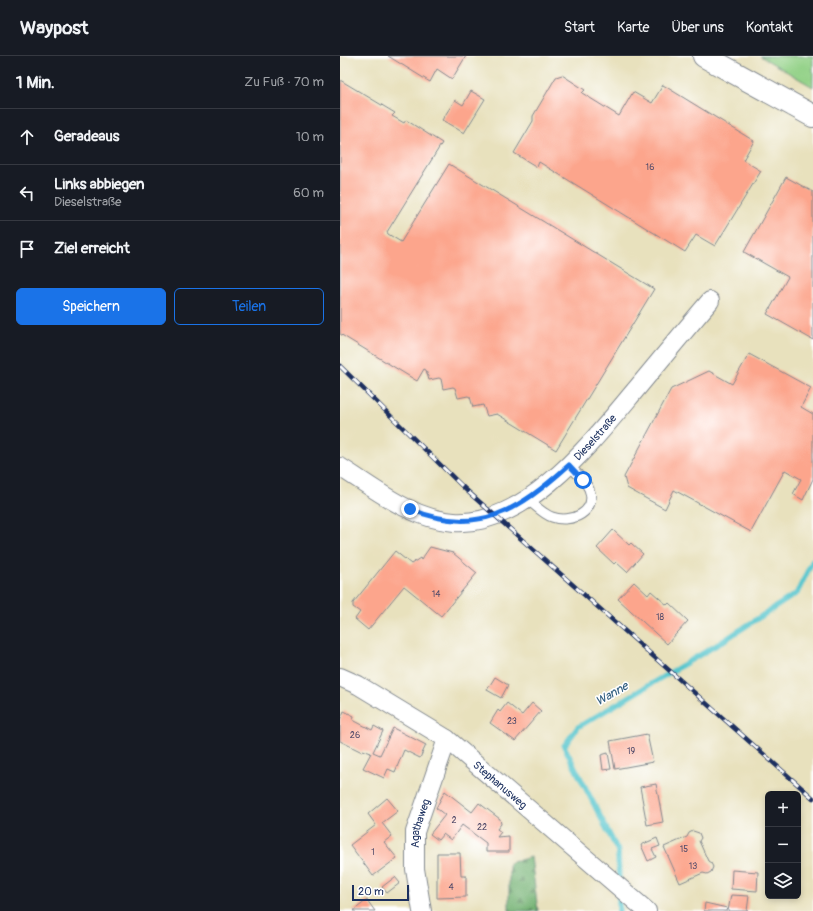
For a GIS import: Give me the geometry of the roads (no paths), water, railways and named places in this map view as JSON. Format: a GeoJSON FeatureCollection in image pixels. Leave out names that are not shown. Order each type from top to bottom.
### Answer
{"type":"FeatureCollection","features":[{"type":"Feature","properties":{"kind":"street"},"geometry":{"type":"LineString","coordinates":[[704,56],[813,116]]}},
{"type":"Feature","properties":{"kind":"street","name":"Dieselstraße"},"geometry":{"type":"LineString","coordinates":[[340,467],[410,509],[426,516],[453,522],[482,519],[496,515],[527,499],[569,465],[591,443],[710,301]]}},
{"type":"Feature","properties":{"kind":"street","name":"Stephanusweg"},"geometry":{"type":"LineString","coordinates":[[340,677],[358,685],[447,739],[641,905]]}},
{"type":"Feature","properties":{"kind":"street","name":"Agathaweg"},"geometry":{"type":"LineString","coordinates":[[422,911],[415,869],[415,832],[447,739]]}},
{"type":"Feature","properties":{"kind":"lane"},"geometry":{"type":"LineString","coordinates":[[527,499],[552,517],[567,520],[581,516],[590,504],[588,489],[569,465]]}},
{"type":"Feature","properties":{"kind":"waterway","name":"Wanne"},"geometry":{"type":"LineString","coordinates":[[619,881],[618,851],[564,746],[578,727],[720,643],[797,593],[813,560]]}},
{"type":"Feature","properties":{"kind":"waterway","name":"Wanne"},"geometry":{"type":"LineString","coordinates":[[619,891],[619,911]]}},
{"type":"Feature","properties":{"kind":"railway"},"geometry":{"type":"LineString","coordinates":[[340,366],[465,489],[813,798]]}}]}
